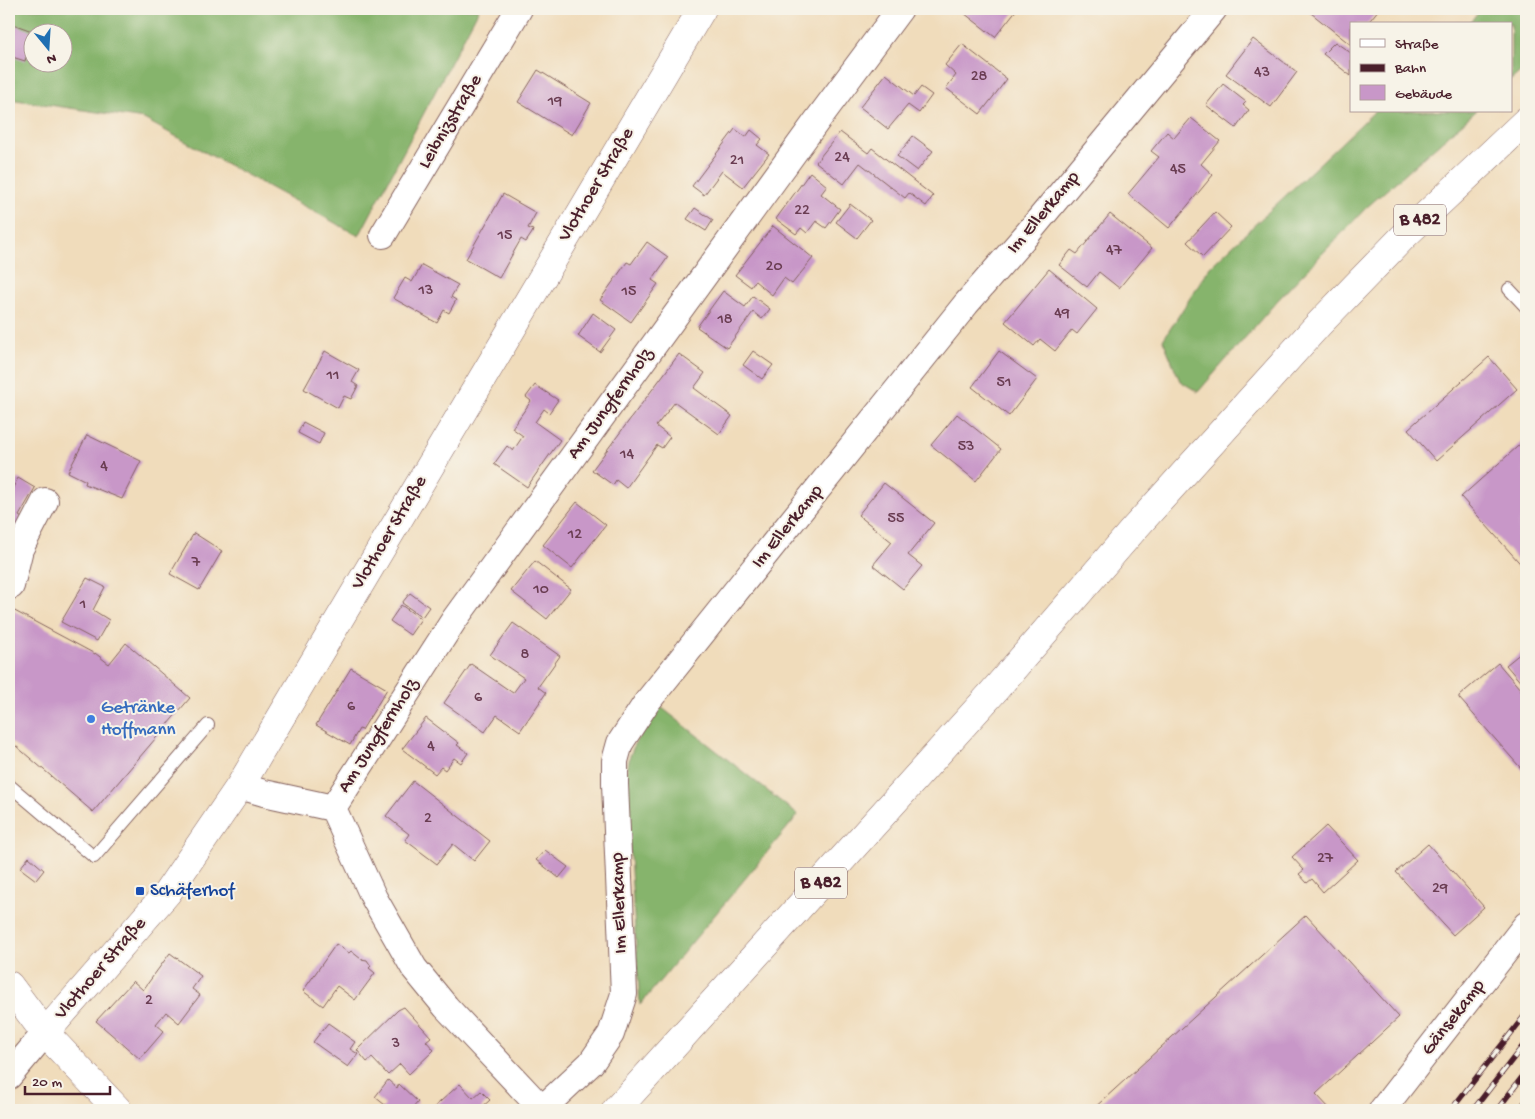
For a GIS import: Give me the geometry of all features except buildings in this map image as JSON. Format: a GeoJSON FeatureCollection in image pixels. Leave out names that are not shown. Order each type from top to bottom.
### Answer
{"type":"FeatureCollection","features":[{"type":"Feature","properties":{"kind":"street","name":"Leibnizstraße"},"geometry":{"type":"LineString","coordinates":[[383,235],[519,9]]}},
{"type":"Feature","properties":{"kind":"street","name":"Vlothoer Straße"},"geometry":{"type":"LineString","coordinates":[[45,1033],[167,893],[240,786],[702,9]]}},
{"type":"Feature","properties":{"kind":"street","name":"Am Jungfernholz"},"geometry":{"type":"LineString","coordinates":[[333,808],[454,620],[900,9]]}},
{"type":"Feature","properties":{"kind":"street","name":"Im Ellerkamp"},"geometry":{"type":"LineString","coordinates":[[542,1109],[592,1063],[612,1034],[624,994],[615,784],[615,761],[620,743],[647,702],[966,304],[1028,233],[1214,9]]}},
{"type":"Feature","properties":{"kind":"street","name":"B 482"},"geometry":{"type":"LineString","coordinates":[[616,1110],[980,706],[1132,530],[1318,325],[1404,235],[1526,121]]}},
{"type":"Feature","properties":{"kind":"street"},"geometry":{"type":"LineString","coordinates":[[9,586],[11,586],[20,549],[45,501]]}},
{"type":"Feature","properties":{"kind":"street","name":"Am Jungfernholz"},"geometry":{"type":"LineString","coordinates":[[240,786],[264,794],[333,808]]}},
{"type":"Feature","properties":{"kind":"street","name":"Am Jungfernholz"},"geometry":{"type":"LineString","coordinates":[[333,808],[374,898],[414,968],[446,1007],[542,1109]]}},
{"type":"Feature","properties":{"kind":"street","name":"Gänsekamp"},"geometry":{"type":"LineString","coordinates":[[1382,1110],[1526,925]]}},
{"type":"Feature","properties":{"kind":"street"},"geometry":{"type":"LineString","coordinates":[[9,985],[45,1033],[118,1110]]}},
{"type":"Feature","properties":{"kind":"street"},"geometry":{"type":"LineString","coordinates":[[9,1076],[45,1033]]}},
{"type":"Feature","properties":{"kind":"lane"},"geometry":{"type":"LineString","coordinates":[[1509,289],[1526,307]]}},
{"type":"Feature","properties":{"kind":"lane"},"geometry":{"type":"LineString","coordinates":[[9,785],[94,857],[208,725]]}},
{"type":"Feature","properties":{"kind":"green space"},"geometry":{"type":"Polygon","coordinates":[[[9,9],[479,9],[359,236],[144,119],[9,99],[9,9]]]}},
{"type":"Feature","properties":{"kind":"green space"},"geometry":{"type":"Polygon","coordinates":[[[1483,9],[1526,9],[1526,67],[1512,79],[1512,22],[1469,22],[1483,9]]]}},
{"type":"Feature","properties":{"kind":"green space"},"geometry":{"type":"Polygon","coordinates":[[[1374,112],[1475,112],[1366,208],[1277,301],[1198,392],[1180,381],[1163,340],[1210,267],[1374,112]]]}},
{"type":"Feature","properties":{"kind":"green space"},"geometry":{"type":"Polygon","coordinates":[[[661,707],[798,815],[640,1005],[625,781],[630,756],[636,741],[661,707]]]}},
{"type":"Feature","properties":{"kind":"railway"},"geometry":{"type":"LineString","coordinates":[[1451,1110],[1526,1014]]}},
{"type":"Feature","properties":{"kind":"railway"},"geometry":{"type":"LineString","coordinates":[[1473,1110],[1526,1042]]}},
{"type":"Feature","properties":{"kind":"railway"},"geometry":{"type":"LineString","coordinates":[[1497,1110],[1526,1072]]}},
{"type":"Feature","properties":{"kind":"railway"},"geometry":{"type":"LineString","coordinates":[[1519,1110],[1526,1101]]}},
{"type":"Feature","properties":{"kind":"place","name":"Getränke Hoffmann"},"geometry":{"type":"Point","coordinates":[91,719]}},
{"type":"Feature","properties":{"kind":"place","name":"Schäferhof"},"geometry":{"type":"Point","coordinates":[140,891]}}]}
